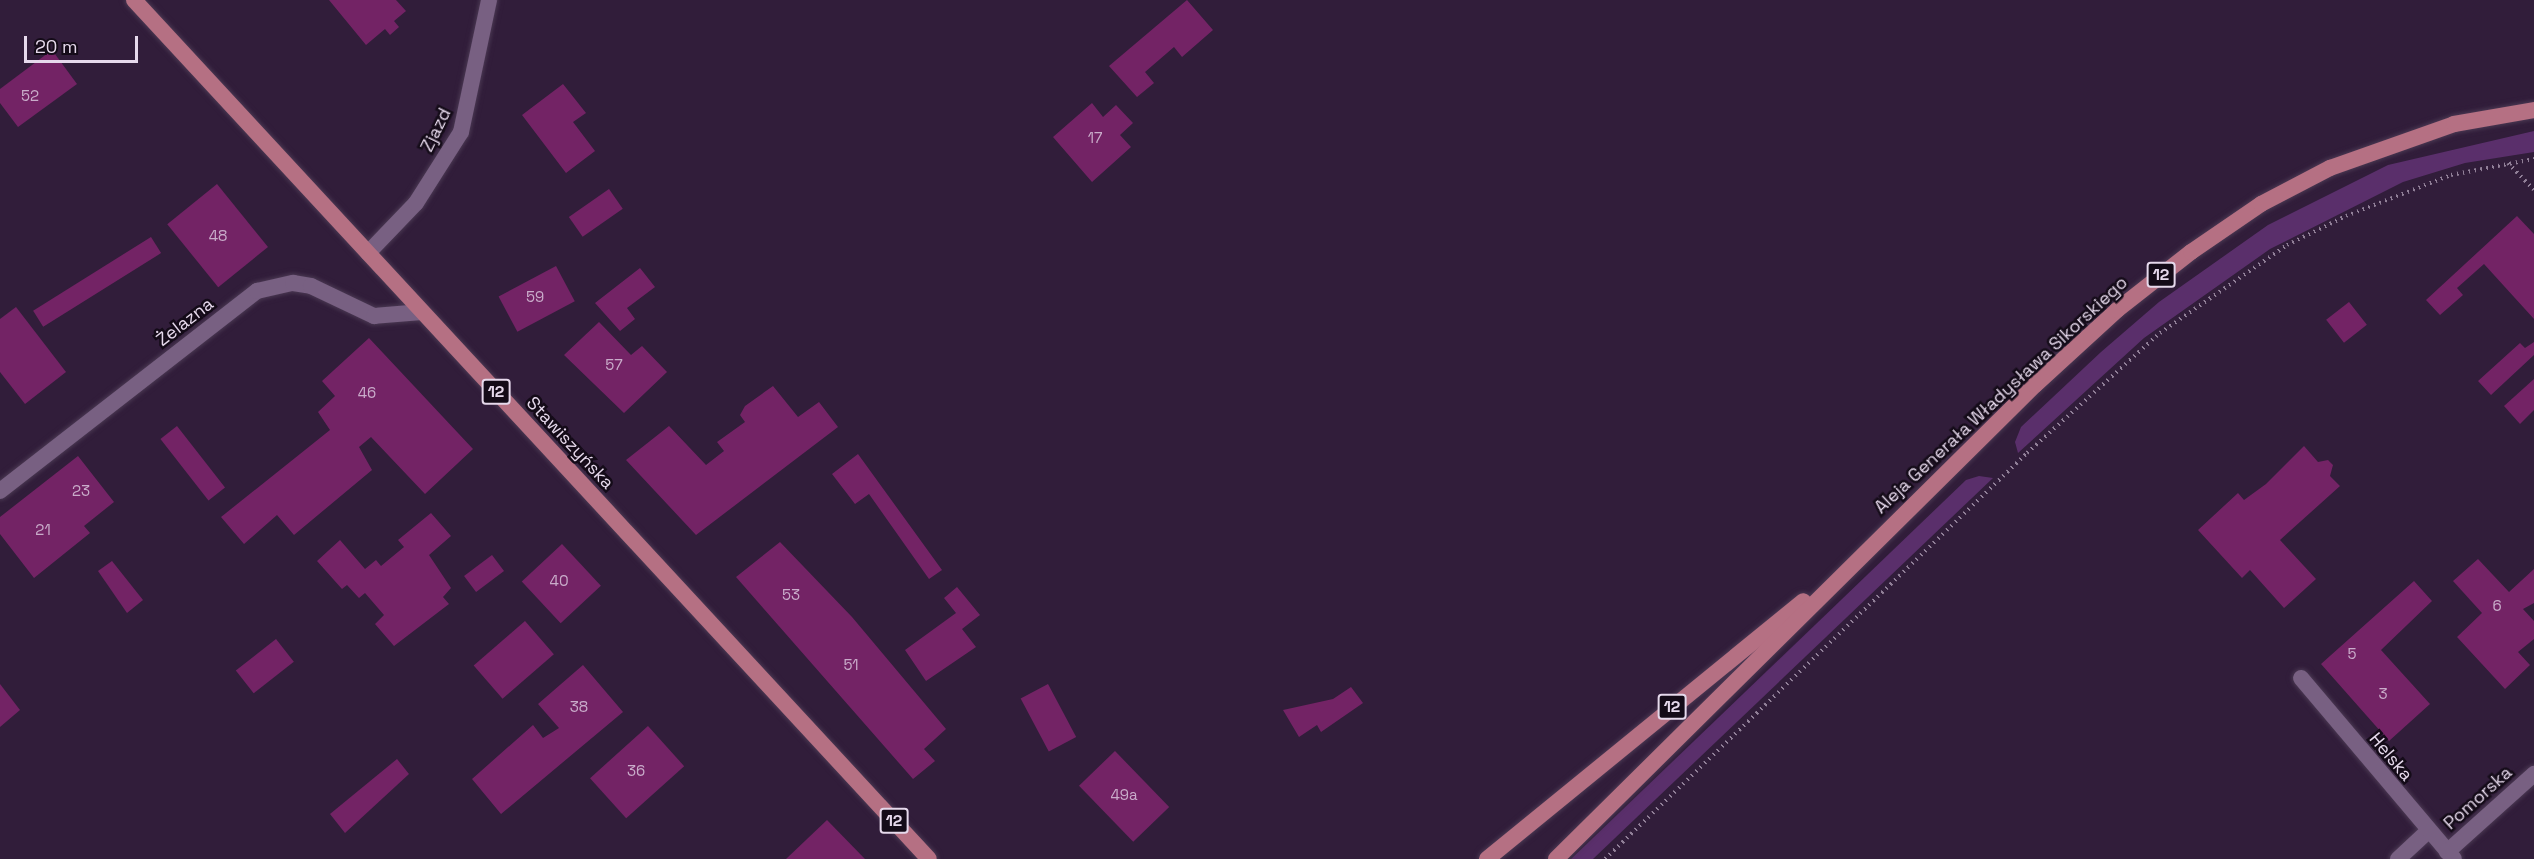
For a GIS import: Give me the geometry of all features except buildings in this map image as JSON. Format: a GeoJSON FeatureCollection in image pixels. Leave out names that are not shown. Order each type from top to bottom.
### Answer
{"type":"FeatureCollection","features":[{"type":"Feature","properties":{"kind":"main road","name":"Stawiszyńska"},"geometry":{"type":"LineString","coordinates":[[134,0],[929,859]]}},
{"type":"Feature","properties":{"kind":"main road","name":"Aleja Generała Władysława Sikorskiego"},"geometry":{"type":"LineString","coordinates":[[1556,859],[1857,557],[2117,310],[2261,204],[2330,168],[2389,144],[2454,124],[2534,110]]}},
{"type":"Feature","properties":{"kind":"main road","name":"Aleja Generała Władysława Sikorskiego"},"geometry":{"type":"LineString","coordinates":[[1487,859],[1857,557]]}},
{"type":"Feature","properties":{"kind":"street","name":"Zjazd"},"geometry":{"type":"LineString","coordinates":[[368,253],[416,202],[461,132],[489,0]]}},
{"type":"Feature","properties":{"kind":"street","name":"Żelazna"},"geometry":{"type":"LineString","coordinates":[[0,491],[256,291],[293,283],[311,286],[374,316],[422,312]]}},
{"type":"Feature","properties":{"kind":"street","name":"Helska"},"geometry":{"type":"LineString","coordinates":[[2301,678],[2450,855]]}},
{"type":"Feature","properties":{"kind":"street","name":"Pomorska"},"geometry":{"type":"LineString","coordinates":[[2450,855],[2534,774]]}},
{"type":"Feature","properties":{"kind":"street","name":"Pomorska"},"geometry":{"type":"LineString","coordinates":[[2398,859],[2428,831]]}},
{"type":"Feature","properties":{"kind":"path"},"geometry":{"type":"LineString","coordinates":[[1605,859],[2027,453],[2160,333],[2287,245],[2346,216],[2398,192],[2508,163],[2534,159]]}},
{"type":"Feature","properties":{"kind":"path"},"geometry":{"type":"LineString","coordinates":[[2508,163],[2534,190]]}},
{"type":"Feature","properties":{"kind":"shaded area"},"geometry":{"type":"Polygon","coordinates":[[[2534,131],[2534,152],[2465,163],[2403,182],[2270,249],[2144,338],[2018,453],[2015,442],[2021,427],[2101,352],[2159,302],[2268,225],[2388,165],[2534,131]]]}},
{"type":"Feature","properties":{"kind":"shaded area"},"geometry":{"type":"Polygon","coordinates":[[[1979,476],[1993,478],[1593,859],[1571,859],[1966,480],[1979,476]]]}}]}
